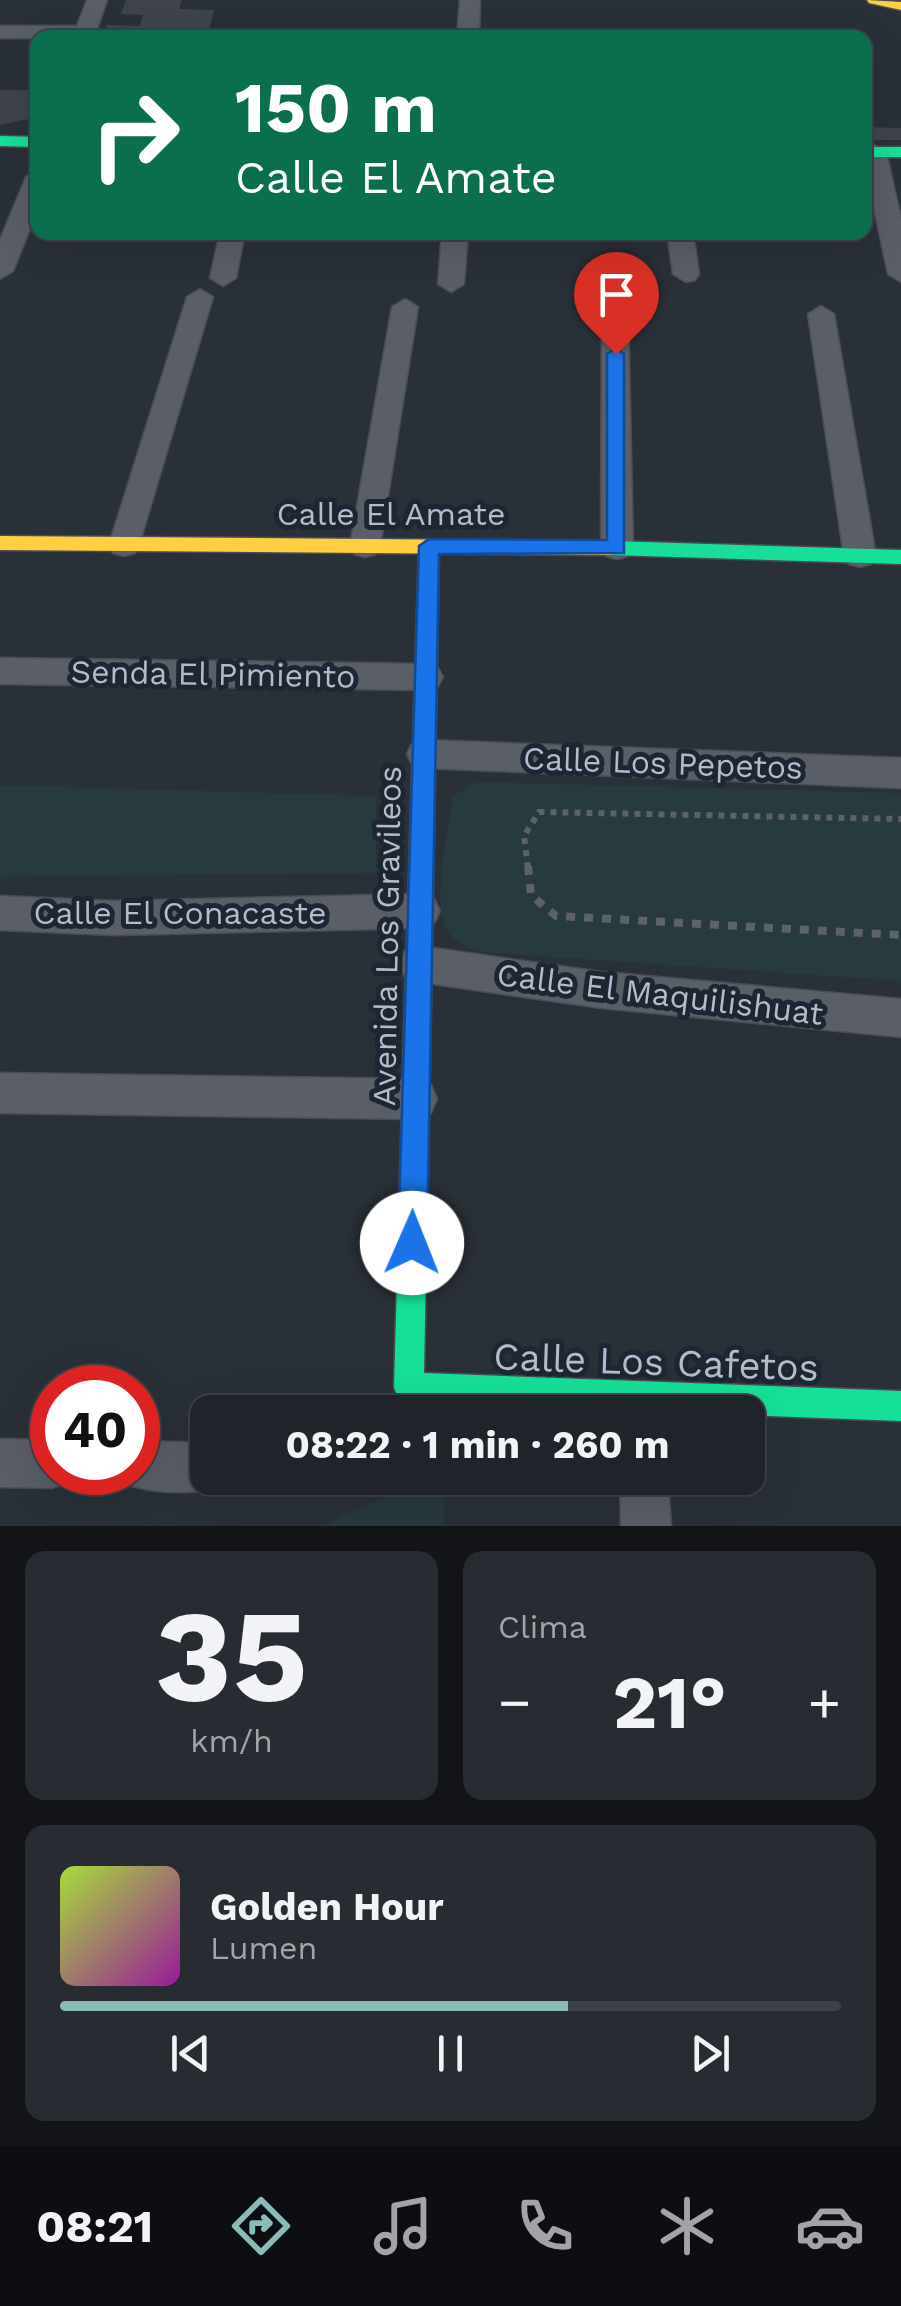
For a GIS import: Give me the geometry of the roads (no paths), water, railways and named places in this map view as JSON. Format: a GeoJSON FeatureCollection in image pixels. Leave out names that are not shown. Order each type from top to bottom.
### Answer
{"type":"FeatureCollection","features":[{"type":"Feature","properties":{"kind":"street"},"geometry":{"type":"LineString","coordinates":[[85,30],[97,0]]}},
{"type":"Feature","properties":{"kind":"street"},"geometry":{"type":"LineString","coordinates":[[468,30],[470,0]]}},
{"type":"Feature","properties":{"kind":"street"},"geometry":{"type":"LineString","coordinates":[[874,0],[901,6]]}},
{"type":"Feature","properties":{"kind":"street"},"geometry":{"type":"LineString","coordinates":[[0,32],[30,33]]}},
{"type":"Feature","properties":{"kind":"street"},"geometry":{"type":"LineString","coordinates":[[0,142],[30,142]]}},
{"type":"Feature","properties":{"kind":"street"},"geometry":{"type":"LineString","coordinates":[[872,152],[901,152]]}},
{"type":"Feature","properties":{"kind":"street"},"geometry":{"type":"LineString","coordinates":[[872,163],[901,274]]}},
{"type":"Feature","properties":{"kind":"street"},"geometry":{"type":"LineString","coordinates":[[0,271],[30,197]]}},
{"type":"Feature","properties":{"kind":"street"},"geometry":{"type":"LineString","coordinates":[[223,278],[231,240]]}},
{"type":"Feature","properties":{"kind":"street"},"geometry":{"type":"LineString","coordinates":[[451,284],[455,240]]}},
{"type":"Feature","properties":{"kind":"street"},"geometry":{"type":"LineString","coordinates":[[681,240],[686,274]]}},
{"type":"Feature","properties":{"kind":"street"},"geometry":{"type":"LineString","coordinates":[[124,545],[200,298]]}},
{"type":"Feature","properties":{"kind":"street"},"geometry":{"type":"LineString","coordinates":[[365,546],[405,307]]}},
{"type":"Feature","properties":{"kind":"street"},"geometry":{"type":"LineString","coordinates":[[615,314],[617,548]]}},
{"type":"Feature","properties":{"kind":"street"},"geometry":{"type":"LineString","coordinates":[[821,314],[860,556]]}},
{"type":"Feature","properties":{"kind":"street","name":"Calle El Amate"},"geometry":{"type":"LineString","coordinates":[[0,543],[617,548],[901,557]]}},
{"type":"Feature","properties":{"kind":"street","name":"Avenida Los Gravileos"},"geometry":{"type":"LineString","coordinates":[[397,1395],[416,1099],[429,546]]}},
{"type":"Feature","properties":{"kind":"street","name":"Senda El Pimiento"},"geometry":{"type":"LineString","coordinates":[[0,671],[426,677]]}},
{"type":"Feature","properties":{"kind":"street","name":"Calle Los Pepetos"},"geometry":{"type":"LineString","coordinates":[[424,754],[901,774]]}},
{"type":"Feature","properties":{"kind":"street","name":"Calle El Conacaste"},"geometry":{"type":"LineString","coordinates":[[0,912],[114,918],[420,911]]}},
{"type":"Feature","properties":{"kind":"street","name":"Calle El Maquilishuat"},"geometry":{"type":"LineString","coordinates":[[419,964],[602,990],[901,1018]]}},
{"type":"Feature","properties":{"kind":"street"},"geometry":{"type":"LineString","coordinates":[[0,1094],[416,1099]]}},
{"type":"Feature","properties":{"kind":"street","name":"Calle Los Cafetos"},"geometry":{"type":"LineString","coordinates":[[765,1405],[901,1406]]}},
{"type":"Feature","properties":{"kind":"street"},"geometry":{"type":"LineString","coordinates":[[0,1463],[30,1464]]}},
{"type":"Feature","properties":{"kind":"street"},"geometry":{"type":"LineString","coordinates":[[160,1466],[190,1467]]}},
{"type":"Feature","properties":{"kind":"street"},"geometry":{"type":"LineString","coordinates":[[645,1495],[646,1526]]}}]}
